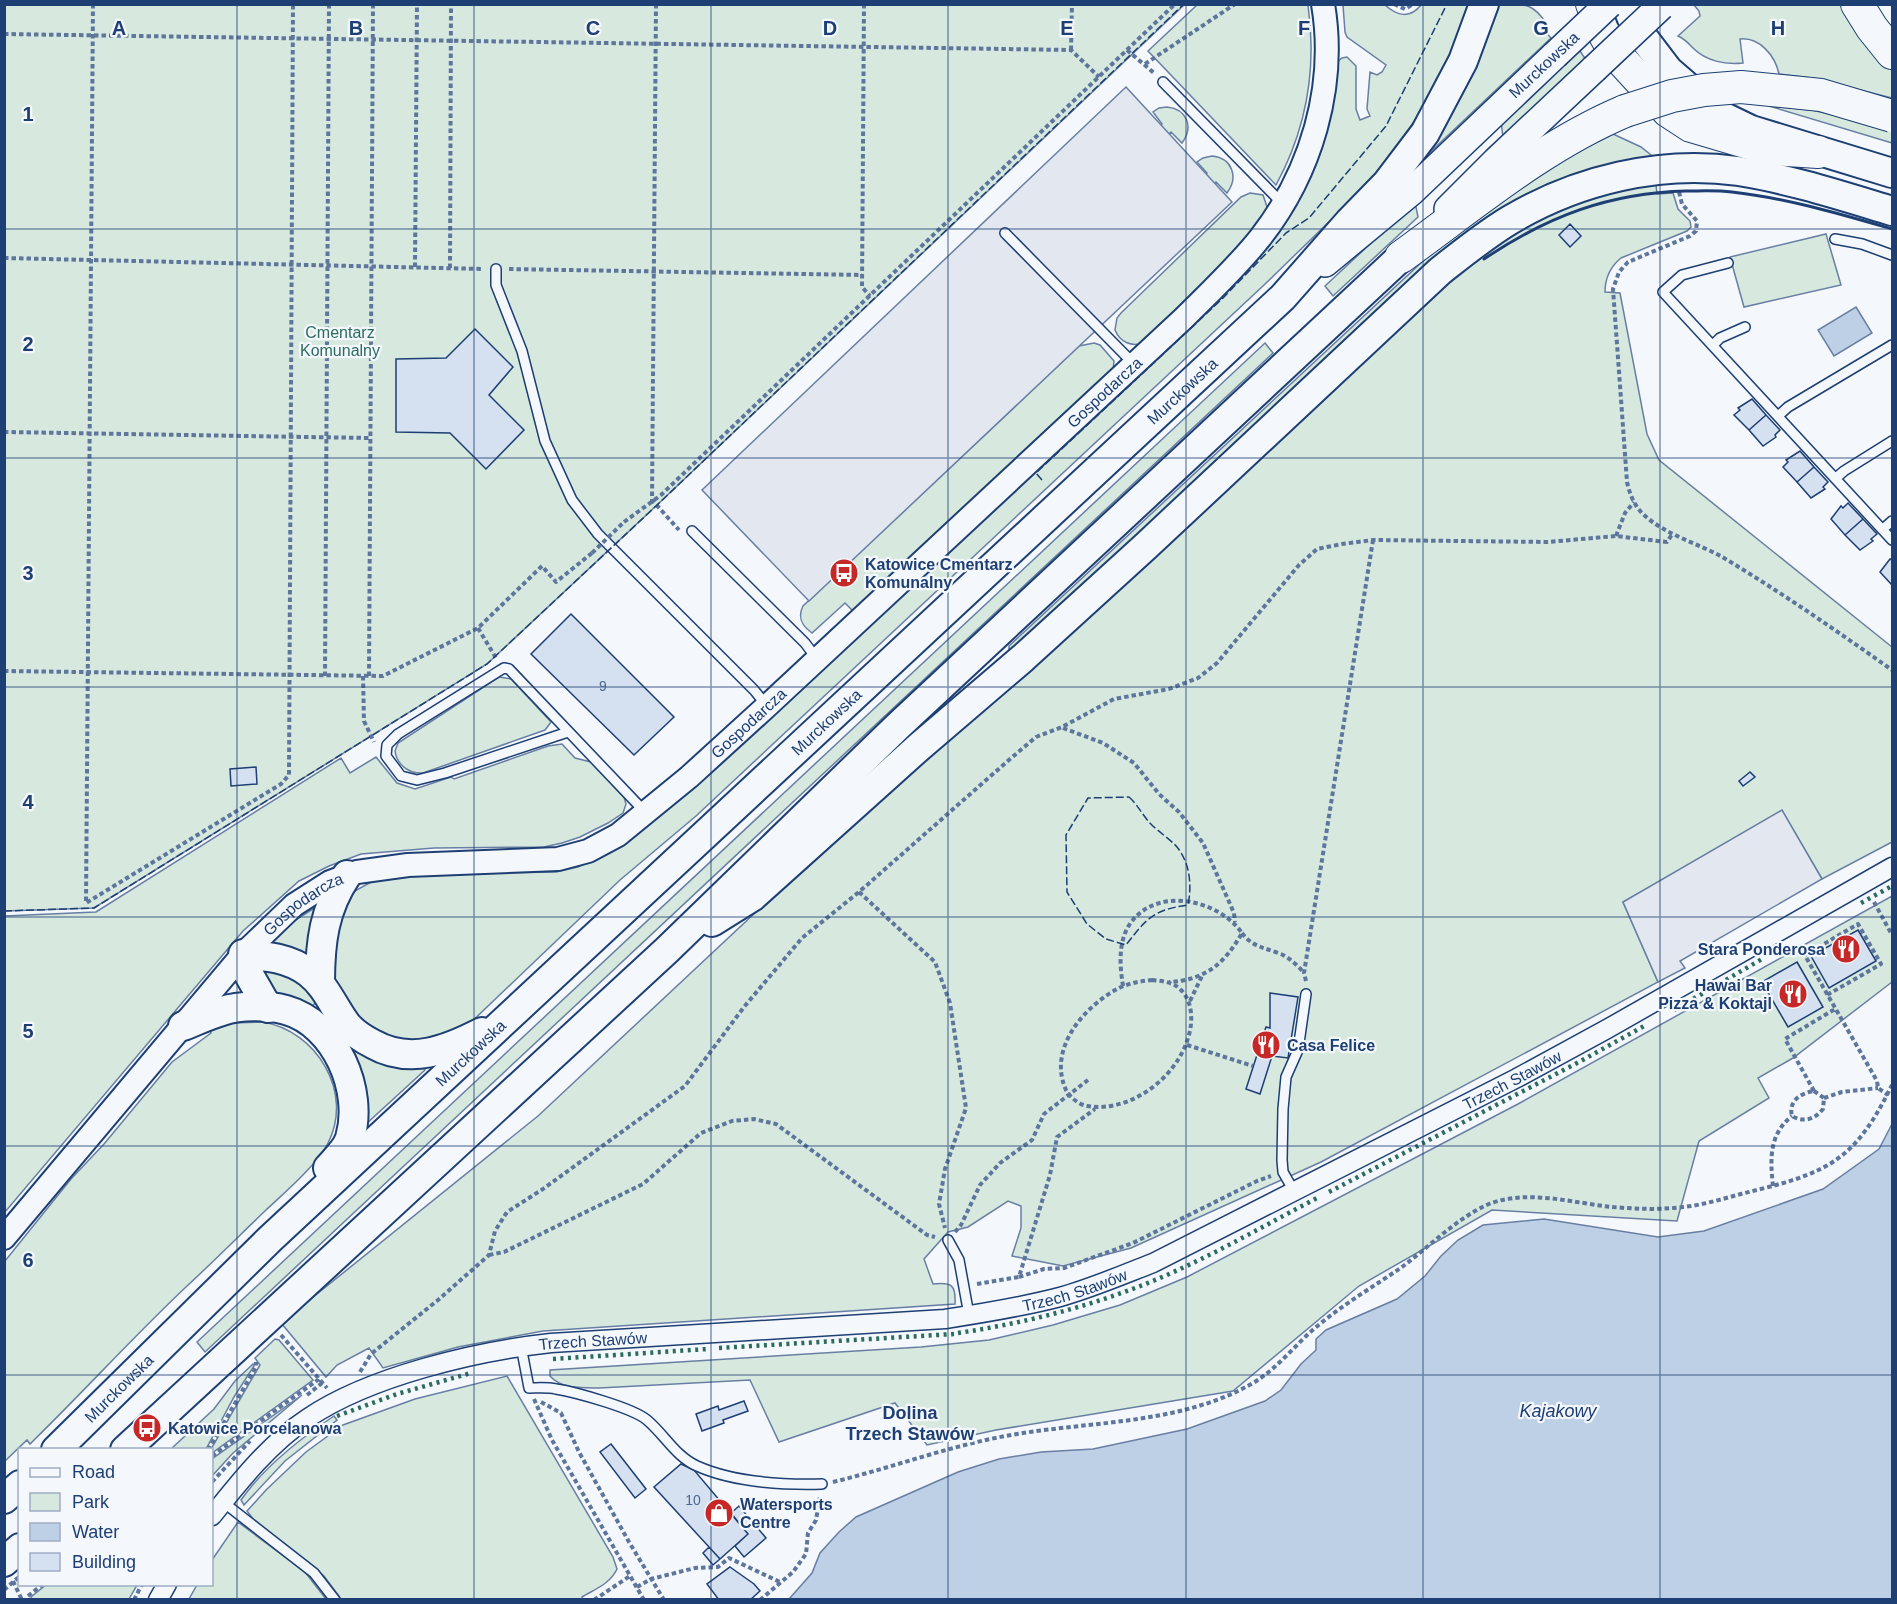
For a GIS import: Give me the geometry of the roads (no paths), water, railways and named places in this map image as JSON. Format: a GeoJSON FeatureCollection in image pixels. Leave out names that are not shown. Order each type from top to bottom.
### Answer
{"type":"FeatureCollection","features":[{"type":"Feature","properties":{"kind":"highway"},"geometry":{"type":"LineString","coordinates":[[1282,297],[1387,183],[1425,134],[1463,61],[1484,4]]}},
{"type":"Feature","properties":{"kind":"highway"},"geometry":{"type":"LineString","coordinates":[[1592,4],[1614,53],[1668,111],[1691,126],[1769,149],[1818,152]]}},
{"type":"Feature","properties":{"kind":"highway"},"geometry":{"type":"LineString","coordinates":[[1626,4],[1636,28],[1668,70],[1720,115],[1751,130],[1893,173]]}},
{"type":"Feature","properties":{"kind":"highway"},"geometry":{"type":"LineString","coordinates":[[1857,4],[1872,28],[1893,53]]}},
{"type":"Feature","properties":{"kind":"highway"},"geometry":{"type":"LineString","coordinates":[[126,1448],[666,950],[898,726],[1401,257],[1554,147],[1591,125],[1625,111],[1693,92],[1741,87],[1821,95],[1893,116]]}},
{"type":"Feature","properties":{"kind":"highway"},"geometry":{"type":"LineString","coordinates":[[666,950],[752,897],[1085,602],[1440,272],[1483,237],[1510,219],[1567,191],[1600,181],[1633,174],[1698,169],[1737,171],[1807,187],[1893,211]]}},
{"type":"Feature","properties":{"kind":"highway","name":"Murckowska"},"geometry":{"type":"LineString","coordinates":[[57,1448],[270,1239],[522,1007],[1282,297]]}},
{"type":"Feature","properties":{"kind":"highway"},"geometry":{"type":"LineString","coordinates":[[320,983],[322,936],[333,898],[347,875]]}},
{"type":"Feature","properties":{"kind":"highway"},"geometry":{"type":"LineString","coordinates":[[268,1008],[248,973],[243,954],[268,956],[294,964],[320,983],[349,1027],[362,1038],[382,1049],[407,1055],[433,1053],[459,1044],[484,1032],[522,1007]]}},
{"type":"Feature","properties":{"kind":"highway"},"geometry":{"type":"LineString","coordinates":[[183,1026],[224,1010],[246,1007],[286,1010],[306,1020],[324,1034],[337,1052],[348,1077],[354,1097],[355,1116],[349,1141],[270,1239]]}},
{"type":"Feature","properties":{"kind":"highway"},"geometry":{"type":"LineString","coordinates":[[4,1499],[18,1487]]}},
{"type":"Feature","properties":{"kind":"highway"},"geometry":{"type":"LineString","coordinates":[[4,1562],[18,1550]]}},
{"type":"Feature","properties":{"kind":"main road","name":"Murckowska"},"geometry":{"type":"LineString","coordinates":[[1282,297],[1412,191],[1609,4]]}},
{"type":"Feature","properties":{"kind":"main road"},"geometry":{"type":"LineString","coordinates":[[1401,257],[1496,161],[1662,5]]}},
{"type":"Feature","properties":{"kind":"street","name":"Gospodarcza"},"geometry":{"type":"LineString","coordinates":[[4,1238],[243,954],[294,905],[316,889],[347,875],[374,869],[408,865],[543,861],[571,857],[603,844],[646,813],[767,706],[1134,364],[1232,269],[1260,238],[1283,205],[1302,170],[1321,106],[1326,53],[1323,4]]}},
{"type":"Feature","properties":{"kind":"street","name":"Trzech Stawów"},"geometry":{"type":"LineString","coordinates":[[217,1509],[254,1466],[306,1419],[336,1401],[363,1389],[463,1359],[521,1346],[945,1319],[1002,1311],[1061,1297],[1106,1282],[1153,1263],[1294,1192],[1607,1029],[1893,867]]}},
{"type":"Feature","properties":{"kind":"lane"},"geometry":{"type":"LineString","coordinates":[[1162,82],[1283,205]]}},
{"type":"Feature","properties":{"kind":"lane"},"geometry":{"type":"LineString","coordinates":[[1005,233],[1134,364]]}},
{"type":"Feature","properties":{"kind":"lane"},"geometry":{"type":"LineString","coordinates":[[1835,239],[1862,244],[1893,255]]}},
{"type":"Feature","properties":{"kind":"lane"},"geometry":{"type":"LineString","coordinates":[[1728,263],[1682,275],[1663,292],[1893,540]]}},
{"type":"Feature","properties":{"kind":"lane"},"geometry":{"type":"LineString","coordinates":[[496,269],[496,285],[522,351],[545,441],[572,500],[597,534],[746,682],[767,706]]}},
{"type":"Feature","properties":{"kind":"lane"},"geometry":{"type":"LineString","coordinates":[[1713,345],[1720,338],[1745,327]]}},
{"type":"Feature","properties":{"kind":"lane"},"geometry":{"type":"LineString","coordinates":[[1778,416],[1788,407],[1893,345]]}},
{"type":"Feature","properties":{"kind":"lane"},"geometry":{"type":"LineString","coordinates":[[1836,478],[1893,441]]}},
{"type":"Feature","properties":{"kind":"lane"},"geometry":{"type":"LineString","coordinates":[[1883,530],[1893,521]]}},
{"type":"Feature","properties":{"kind":"lane"},"geometry":{"type":"LineString","coordinates":[[692,531],[805,643],[817,659]]}},
{"type":"Feature","properties":{"kind":"lane"},"geometry":{"type":"LineString","coordinates":[[568,732],[445,773],[417,780],[401,776],[386,756],[387,745],[398,734],[504,668],[509,669],[646,813]]}},
{"type":"Feature","properties":{"kind":"lane"},"geometry":{"type":"LineString","coordinates":[[1294,1192],[1283,1172],[1282,1160],[1286,1077],[1299,1050],[1306,994]]}},
{"type":"Feature","properties":{"kind":"lane"},"geometry":{"type":"LineString","coordinates":[[948,1240],[959,1260],[969,1315]]}},
{"type":"Feature","properties":{"kind":"lane"},"geometry":{"type":"LineString","coordinates":[[521,1346],[529,1388],[556,1389],[606,1403],[645,1418],[679,1454],[696,1466],[738,1478],[782,1484],[822,1484]]}},
{"type":"Feature","properties":{"kind":"lane"},"geometry":{"type":"LineString","coordinates":[[217,1509],[314,1573],[335,1599]]}},
{"type":"Feature","properties":{"kind":"water"},"geometry":{"type":"Polygon","coordinates":[[[1856,307],[1872,333],[1834,356],[1818,330],[1856,307]]]}},
{"type":"Feature","properties":{"kind":"water","name":"Kajakowy"},"geometry":{"type":"Polygon","coordinates":[[[1892,1124],[1892,1599],[789,1599],[812,1573],[820,1553],[856,1517],[958,1472],[999,1459],[1041,1452],[1093,1449],[1187,1429],[1265,1401],[1281,1390],[1301,1364],[1316,1350],[1316,1339],[1326,1330],[1397,1299],[1425,1276],[1458,1240],[1483,1225],[1544,1219],[1658,1237],[1704,1231],[1823,1189],[1879,1149],[1892,1124]]]}},
{"type":"Feature","properties":{"kind":"place","name":"Katowice Cmentarz Komunalny"},"geometry":{"type":"Point","coordinates":[844,573]}},
{"type":"Feature","properties":{"kind":"place","name":"Stara Ponderosa"},"geometry":{"type":"Point","coordinates":[1846,949]}},
{"type":"Feature","properties":{"kind":"place","name":"Hawai Bar Pizza & Koktajl"},"geometry":{"type":"Point","coordinates":[1793,994]}},
{"type":"Feature","properties":{"kind":"place","name":"Casa Felice"},"geometry":{"type":"Point","coordinates":[1266,1045]}},
{"type":"Feature","properties":{"kind":"place","name":"Katowice Porcelanowa"},"geometry":{"type":"Point","coordinates":[147,1428]}},
{"type":"Feature","properties":{"kind":"place","name":"Watersports Centre"},"geometry":{"type":"Point","coordinates":[719,1513]}},
{"type":"Feature","properties":{"kind":"district","name":"Dolina Trzech Stawów"},"geometry":{"type":"Point","coordinates":[910,1423]}},
{"type":"Feature","properties":{"kind":"park label","name":"Cmentarz Komunalny"},"geometry":{"type":"Point","coordinates":[340,341]}}]}
